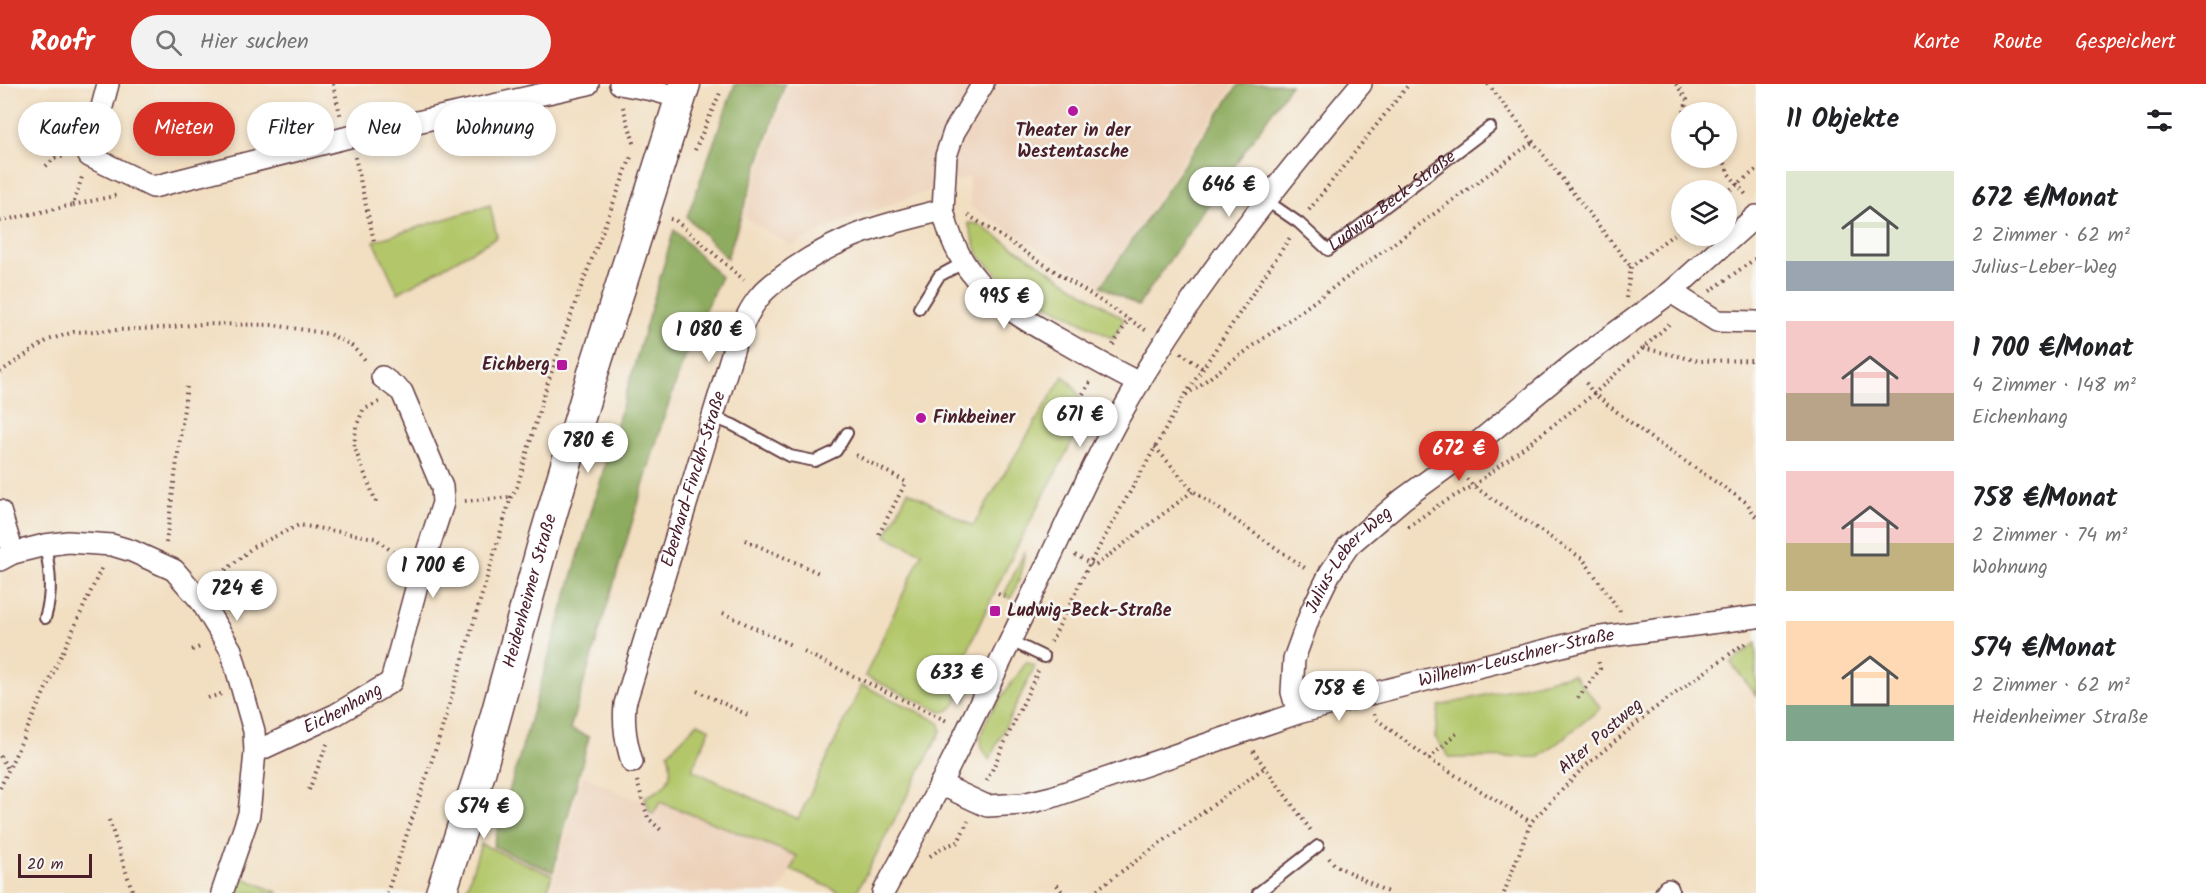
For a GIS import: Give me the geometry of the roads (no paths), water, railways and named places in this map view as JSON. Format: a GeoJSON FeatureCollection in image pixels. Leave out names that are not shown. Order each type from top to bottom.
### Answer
{"type":"FeatureCollection","features":[{"type":"Feature","properties":{"kind":"main road","name":"Heidenheimer Straße"},"geometry":{"type":"LineString","coordinates":[[441,893],[480,772],[593,373],[683,91]]}},
{"type":"Feature","properties":{"kind":"street"},"geometry":{"type":"LineString","coordinates":[[106,91],[89,156],[153,187],[348,137],[588,84]]}},
{"type":"Feature","properties":{"kind":"street"},"geometry":{"type":"LineString","coordinates":[[982,84],[954,132],[946,156],[943,210],[949,235],[963,263],[989,295],[1020,317],[1139,383]]}},
{"type":"Feature","properties":{"kind":"street"},"geometry":{"type":"LineString","coordinates":[[884,893],[1011,641],[1097,457],[1139,383],[1214,271],[1361,84]]}},
{"type":"Feature","properties":{"kind":"street"},"geometry":{"type":"LineString","coordinates":[[621,94],[652,90],[683,91]]}},
{"type":"Feature","properties":{"kind":"street","name":"Julius-Leber-Weg"},"geometry":{"type":"LineString","coordinates":[[1298,713],[1292,692],[1294,659],[1311,612],[1349,545],[1403,499],[1454,462],[1620,328],[1671,292],[1753,207]]}},
{"type":"Feature","properties":{"kind":"street","name":"Eberhard-Finckh-Straße"},"geometry":{"type":"LineString","coordinates":[[632,762],[623,722],[625,704],[742,324],[761,294],[834,243],[885,224],[943,210]]}},
{"type":"Feature","properties":{"kind":"street"},"geometry":{"type":"LineString","coordinates":[[1671,292],[1717,321],[1756,322]]}},
{"type":"Feature","properties":{"kind":"street","name":"Eichenhang"},"geometry":{"type":"LineString","coordinates":[[255,752],[317,723],[392,682],[420,574],[443,503],[442,487],[402,392],[382,377]]}},
{"type":"Feature","properties":{"kind":"street"},"geometry":{"type":"LineString","coordinates":[[0,510],[7,557],[45,544],[68,542],[112,544],[174,570],[196,596],[231,650],[254,731],[255,752],[249,814],[222,893]]}},
{"type":"Feature","properties":{"kind":"street","name":"Wilhelm-Leuschner-Straße"},"geometry":{"type":"LineString","coordinates":[[940,784],[987,806],[1023,804],[1052,797],[1298,713],[1366,695],[1594,638],[1756,617]]}},
{"type":"Feature","properties":{"kind":"lane","name":"Ludwig-Beck-Straße"},"geometry":{"type":"LineString","coordinates":[[1267,201],[1299,223],[1328,250],[1490,127]]}},
{"type":"Feature","properties":{"kind":"lane"},"geometry":{"type":"LineString","coordinates":[[919,308],[939,276],[963,263]]}},
{"type":"Feature","properties":{"kind":"lane"},"geometry":{"type":"LineString","coordinates":[[713,417],[733,425],[790,456],[815,461],[836,451],[847,433]]}},
{"type":"Feature","properties":{"kind":"lane"},"geometry":{"type":"LineString","coordinates":[[45,544],[51,579],[49,604],[45,618]]}},
{"type":"Feature","properties":{"kind":"lane"},"geometry":{"type":"LineString","coordinates":[[1011,641],[1044,657]]}},
{"type":"Feature","properties":{"kind":"lane"},"geometry":{"type":"LineString","coordinates":[[1258,893],[1318,846]]}},
{"type":"Feature","properties":{"kind":"place","name":"Theater in der Westentasche"},"geometry":{"type":"Point","coordinates":[1073,111]}},
{"type":"Feature","properties":{"kind":"place","name":"Eichberg"},"geometry":{"type":"Point","coordinates":[562,365]}},
{"type":"Feature","properties":{"kind":"place","name":"Finkbeiner"},"geometry":{"type":"Point","coordinates":[921,418]}},
{"type":"Feature","properties":{"kind":"place","name":"Ludwig-Beck-Straße"},"geometry":{"type":"Point","coordinates":[995,611]}}]}
